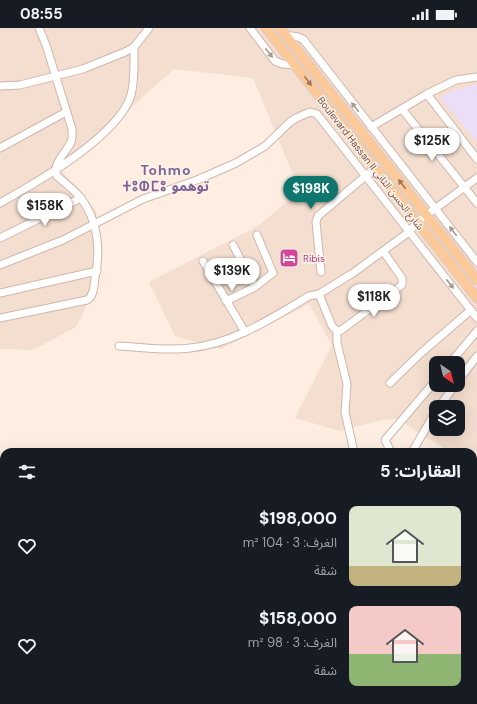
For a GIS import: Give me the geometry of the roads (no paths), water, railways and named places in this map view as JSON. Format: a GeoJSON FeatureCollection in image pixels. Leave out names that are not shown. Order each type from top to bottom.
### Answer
{"type":"FeatureCollection","features":[{"type":"Feature","properties":{"kind":"main road","name":"Boulevard Hassan II شارع الحسن الثاني"},"geometry":{"type":"LineString","coordinates":[[266,28],[477,298]]}},
{"type":"Feature","properties":{"kind":"main road","name":"Boulevard Hassan II شارع الحسن الثاني"},"geometry":{"type":"LineString","coordinates":[[282,32],[477,280]]}},
{"type":"Feature","properties":{"kind":"street"},"geometry":{"type":"LineString","coordinates":[[0,318],[87,300],[92,294],[97,271],[98,245],[94,224],[90,213],[81,198],[57,176],[55,170],[56,165],[70,143],[72,129],[46,45],[39,28]]}},
{"type":"Feature","properties":{"kind":"street"},"geometry":{"type":"LineString","coordinates":[[0,86],[20,85],[83,70],[117,56],[134,46],[149,28]]}},
{"type":"Feature","properties":{"kind":"street"},"geometry":{"type":"LineString","coordinates":[[250,28],[276,61],[282,64],[295,65]]}},
{"type":"Feature","properties":{"kind":"street"},"geometry":{"type":"LineString","coordinates":[[282,32],[298,36],[303,40],[477,262]]}},
{"type":"Feature","properties":{"kind":"street"},"geometry":{"type":"LineString","coordinates":[[0,203],[25,190],[55,170],[106,132],[124,109],[131,96],[134,74],[134,46]]}},
{"type":"Feature","properties":{"kind":"street"},"geometry":{"type":"LineString","coordinates":[[371,127],[427,94],[456,80],[477,77]]}},
{"type":"Feature","properties":{"kind":"street"},"geometry":{"type":"LineString","coordinates":[[427,94],[477,159]]}},
{"type":"Feature","properties":{"kind":"street"},"geometry":{"type":"LineString","coordinates":[[402,109],[465,186],[477,203]]}},
{"type":"Feature","properties":{"kind":"street"},"geometry":{"type":"LineString","coordinates":[[0,148],[66,112]]}},
{"type":"Feature","properties":{"kind":"street"},"geometry":{"type":"LineString","coordinates":[[0,265],[44,248],[143,199],[197,180],[236,164],[265,146],[290,122],[310,112],[317,114],[477,318]]}},
{"type":"Feature","properties":{"kind":"street"},"geometry":{"type":"LineString","coordinates":[[321,272],[318,216],[375,168]]}},
{"type":"Feature","properties":{"kind":"street"},"geometry":{"type":"LineString","coordinates":[[120,346],[190,348],[216,342],[245,332],[309,296],[319,294],[353,273],[409,232],[426,214],[477,178]]}},
{"type":"Feature","properties":{"kind":"street"},"geometry":{"type":"LineString","coordinates":[[0,238],[81,198]]}},
{"type":"Feature","properties":{"kind":"street"},"geometry":{"type":"LineString","coordinates":[[226,301],[255,286],[273,273],[257,235]]}},
{"type":"Feature","properties":{"kind":"street"},"geometry":{"type":"LineString","coordinates":[[233,245],[255,286]]}},
{"type":"Feature","properties":{"kind":"street"},"geometry":{"type":"LineString","coordinates":[[337,332],[402,285],[402,278],[383,251]]}},
{"type":"Feature","properties":{"kind":"street"},"geometry":{"type":"LineString","coordinates":[[203,261],[245,332]]}},
{"type":"Feature","properties":{"kind":"street"},"geometry":{"type":"LineString","coordinates":[[0,293],[97,271]]}},
{"type":"Feature","properties":{"kind":"street"},"geometry":{"type":"LineString","coordinates":[[319,294],[332,326],[337,332],[337,343],[347,384],[345,412],[353,448]]}},
{"type":"Feature","properties":{"kind":"street"},"geometry":{"type":"LineString","coordinates":[[390,383],[421,353],[471,310]]}},
{"type":"Feature","properties":{"kind":"street"},"geometry":{"type":"LineString","coordinates":[[456,356],[477,331]]}},
{"type":"Feature","properties":{"kind":"street"},"geometry":{"type":"LineString","coordinates":[[465,372],[477,356]]}},
{"type":"Feature","properties":{"kind":"street"},"geometry":{"type":"LineString","coordinates":[[389,448],[385,440],[429,388]]}},
{"type":"Feature","properties":{"kind":"street"},"geometry":{"type":"LineString","coordinates":[[414,448],[429,423]]}},
{"type":"Feature","properties":{"kind":"place","name":"Ribis"},"geometry":{"type":"Point","coordinates":[289,258]}},
{"type":"Feature","properties":{"kind":"district","name":"Tohmo ⵜⵓⵀⵎⵓ توهمو"},"geometry":{"type":"Point","coordinates":[166,178]}}]}
